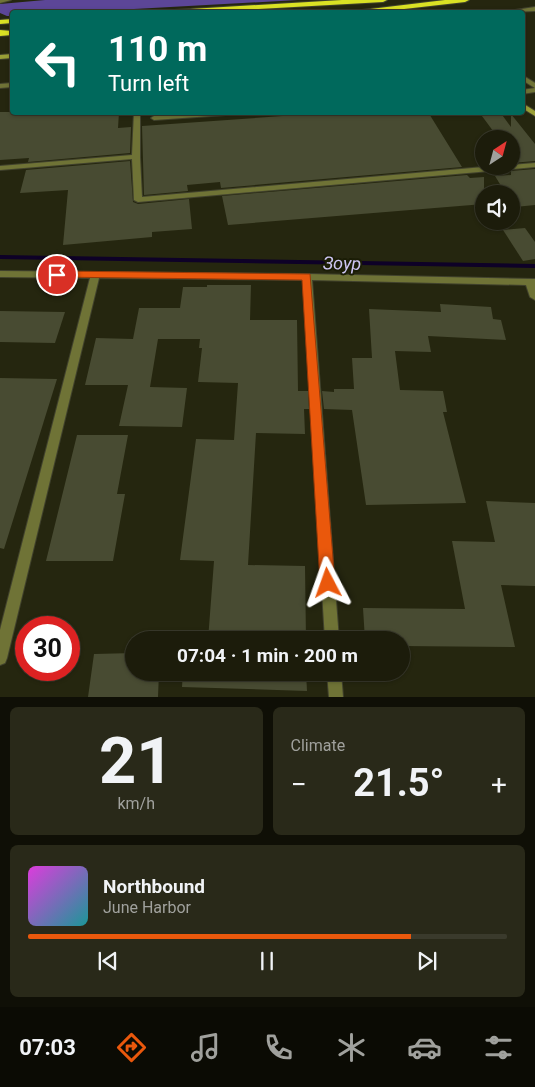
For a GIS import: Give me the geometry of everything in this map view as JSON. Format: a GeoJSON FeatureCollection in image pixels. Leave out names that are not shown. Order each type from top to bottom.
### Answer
{"type":"FeatureCollection","features":[{"type":"Feature","properties":{"kind":"highway"},"geometry":{"type":"LineString","coordinates":[[209,10],[383,0]]}},
{"type":"Feature","properties":{"kind":"highway"},"geometry":{"type":"LineString","coordinates":[[379,10],[465,0]]}},
{"type":"Feature","properties":{"kind":"street"},"geometry":{"type":"LineString","coordinates":[[0,0],[8,0]]}},
{"type":"Feature","properties":{"kind":"street"},"geometry":{"type":"LineString","coordinates":[[137,115],[138,200],[535,165]]}},
{"type":"Feature","properties":{"kind":"street"},"geometry":{"type":"LineString","coordinates":[[154,118],[197,115]]}},
{"type":"Feature","properties":{"kind":"street"},"geometry":{"type":"LineString","coordinates":[[0,168],[136,157]]}},
{"type":"Feature","properties":{"kind":"street"},"geometry":{"type":"LineString","coordinates":[[0,274],[307,277],[532,282],[535,297]]}},
{"type":"Feature","properties":{"kind":"street"},"geometry":{"type":"LineString","coordinates":[[0,658],[95,275]]}},
{"type":"Feature","properties":{"kind":"street"},"geometry":{"type":"LineString","coordinates":[[307,277],[331,631]]}},
{"type":"Feature","properties":{"kind":"street"},"geometry":{"type":"LineString","coordinates":[[335,681],[336,697]]}},
{"type":"Feature","properties":{"kind":"shaded area"},"geometry":{"type":"Polygon","coordinates":[[[45,0],[298,0],[116,10],[10,10],[10,16],[0,13],[0,4],[45,0]]]}},
{"type":"Feature","properties":{"kind":"building"},"geometry":{"type":"Polygon","coordinates":[[[0,112],[10,112],[10,115],[119,115],[118,128],[131,127],[130,153],[28,162],[29,158],[0,160],[0,112]]]}},
{"type":"Feature","properties":{"kind":"building"},"geometry":{"type":"Polygon","coordinates":[[[297,115],[430,115],[462,167],[221,188],[220,182],[187,185],[188,191],[144,195],[142,126],[297,115]]]}},
{"type":"Feature","properties":{"kind":"building"},"geometry":{"type":"Polygon","coordinates":[[[481,115],[502,115],[511,127],[512,115],[535,144],[535,161],[520,162],[520,130],[492,130],[481,115]]]}},
{"type":"Feature","properties":{"kind":"building"},"geometry":{"type":"Polygon","coordinates":[[[130,161],[133,202],[138,204],[189,199],[192,229],[152,232],[152,237],[63,245],[68,190],[20,193],[26,170],[130,161]]]}},
{"type":"Feature","properties":{"kind":"building"},"geometry":{"type":"Polygon","coordinates":[[[535,169],[535,205],[520,206],[520,185],[500,185],[495,176],[520,175],[520,170],[535,169]]]}},
{"type":"Feature","properties":{"kind":"building"},"geometry":{"type":"Polygon","coordinates":[[[467,175],[470,178],[484,177],[484,185],[475,185],[475,205],[228,225],[222,196],[467,175]]]}},
{"type":"Feature","properties":{"kind":"building"},"geometry":{"type":"Polygon","coordinates":[[[525,228],[535,242],[535,259],[523,261],[503,230],[520,230],[525,228]]]}},
{"type":"Feature","properties":{"kind":"building"},"geometry":{"type":"Polygon","coordinates":[[[207,285],[251,285],[250,320],[297,320],[298,391],[308,391],[309,409],[304,409],[305,434],[256,433],[248,565],[305,566],[306,631],[209,631],[214,561],[180,560],[196,439],[234,440],[238,383],[198,382],[202,348],[199,348],[200,339],[158,339],[150,387],[187,388],[182,427],[119,426],[128,385],[85,385],[96,338],[133,339],[139,308],[180,308],[183,287],[207,287],[207,285]]]}},
{"type":"Feature","properties":{"kind":"building"},"geometry":{"type":"Polygon","coordinates":[[[440,304],[491,307],[493,319],[501,320],[506,340],[428,336],[431,352],[395,351],[400,390],[443,391],[447,412],[443,412],[466,503],[366,505],[352,410],[324,409],[322,391],[334,392],[334,389],[354,389],[352,358],[372,358],[369,309],[441,312],[440,304]]]}},
{"type":"Feature","properties":{"kind":"building"},"geometry":{"type":"Polygon","coordinates":[[[0,311],[65,312],[55,343],[0,342],[0,311]]]}},
{"type":"Feature","properties":{"kind":"building"},"geometry":{"type":"Polygon","coordinates":[[[0,378],[57,379],[4,549],[0,548],[0,378]]]}},
{"type":"Feature","properties":{"kind":"building"},"geometry":{"type":"Polygon","coordinates":[[[77,435],[128,435],[117,494],[125,494],[113,561],[46,561],[77,435]]]}},
{"type":"Feature","properties":{"kind":"building"},"geometry":{"type":"Polygon","coordinates":[[[486,501],[535,503],[535,586],[501,585],[515,647],[410,646],[410,631],[364,631],[363,608],[465,609],[452,541],[495,542],[486,501]]]}},
{"type":"Feature","properties":{"kind":"building"},"geometry":{"type":"Polygon","coordinates":[[[125,653],[125,681],[159,681],[158,697],[88,697],[94,654],[125,653]]]}},
{"type":"Feature","properties":{"kind":"building"},"geometry":{"type":"Polygon","coordinates":[[[182,681],[306,681],[307,691],[182,687],[182,681]]]}},
{"type":"Feature","properties":{"kind":"waterway","name":"Зоур"},"geometry":{"type":"LineString","coordinates":[[0,257],[535,266]]}},
{"type":"Feature","properties":{"kind":"route"},"geometry":{"type":"LineString","coordinates":[[57,275],[307,277],[328,583]]}}]}
